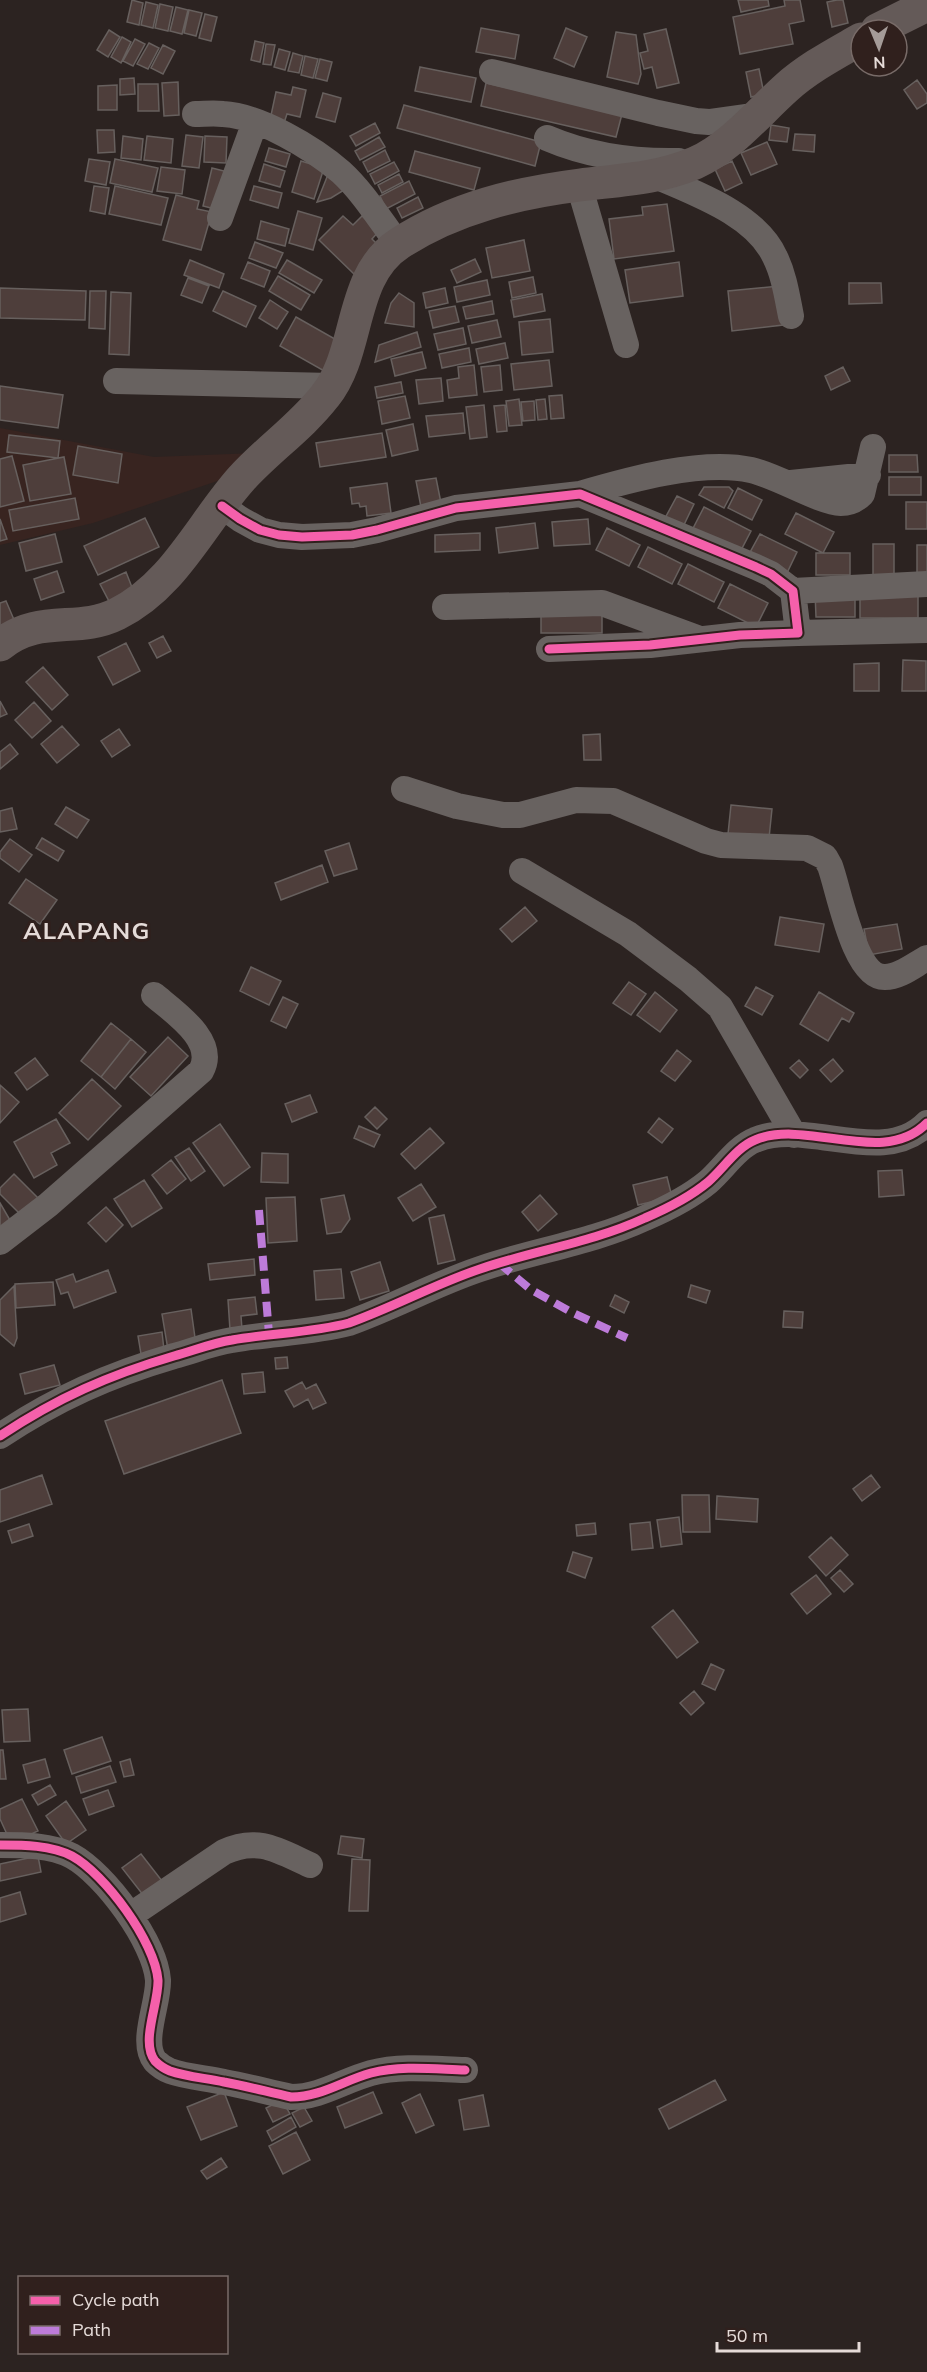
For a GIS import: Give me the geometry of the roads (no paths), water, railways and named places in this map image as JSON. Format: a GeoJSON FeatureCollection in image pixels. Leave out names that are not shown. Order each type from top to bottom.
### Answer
{"type":"FeatureCollection","features":[{"type":"Feature","properties":{"kind":"main road"},"geometry":{"type":"LineString","coordinates":[[901,18],[927,5]]}},
{"type":"Feature","properties":{"kind":"main road"},"geometry":{"type":"LineString","coordinates":[[0,645],[19,632],[33,627],[102,621],[135,604],[159,583],[184,555],[239,482],[263,455],[316,406],[332,386],[347,356],[367,285],[382,260],[398,244],[474,207],[539,191],[658,177],[697,162],[721,147],[804,74],[849,46]]}},
{"type":"Feature","properties":{"kind":"street"},"geometry":{"type":"LineString","coordinates":[[492,72],[696,121],[719,121],[759,115]]}},
{"type":"Feature","properties":{"kind":"street"},"geometry":{"type":"LineString","coordinates":[[195,114],[224,114],[255,122],[290,137],[342,173],[398,244]]}},
{"type":"Feature","properties":{"kind":"street"},"geometry":{"type":"LineString","coordinates":[[220,218],[255,122]]}},
{"type":"Feature","properties":{"kind":"street"},"geometry":{"type":"LineString","coordinates":[[547,138],[592,153],[616,158],[697,162]]}},
{"type":"Feature","properties":{"kind":"street"},"geometry":{"type":"LineString","coordinates":[[658,177],[714,203],[745,220],[757,231],[776,257],[791,316]]}},
{"type":"Feature","properties":{"kind":"street"},"geometry":{"type":"LineString","coordinates":[[579,185],[626,345]]}},
{"type":"Feature","properties":{"kind":"street"},"geometry":{"type":"LineString","coordinates":[[116,381],[332,386]]}},
{"type":"Feature","properties":{"kind":"street"},"geometry":{"type":"LineString","coordinates":[[222,506],[260,530],[279,535],[311,537],[352,535],[456,508],[580,494],[666,473],[719,466],[751,470],[791,483],[868,475],[873,447]]}},
{"type":"Feature","properties":{"kind":"street"},"geometry":{"type":"LineString","coordinates":[[580,494],[756,567],[771,574],[793,591],[927,584]]}},
{"type":"Feature","properties":{"kind":"street"},"geometry":{"type":"LineString","coordinates":[[793,591],[798,633]]}},
{"type":"Feature","properties":{"kind":"street"},"geometry":{"type":"LineString","coordinates":[[445,607],[602,603],[700,639]]}},
{"type":"Feature","properties":{"kind":"street"},"geometry":{"type":"LineString","coordinates":[[549,649],[650,645],[740,635],[927,630]]}},
{"type":"Feature","properties":{"kind":"street"},"geometry":{"type":"LineString","coordinates":[[404,789],[457,806],[503,815],[520,814],[576,800],[613,801],[706,841],[721,844],[807,848],[825,857],[830,866],[856,950],[871,972],[877,976],[889,977],[927,958]]}},
{"type":"Feature","properties":{"kind":"street"},"geometry":{"type":"LineString","coordinates":[[522,870],[628,934],[720,1006],[794,1135]]}},
{"type":"Feature","properties":{"kind":"street"},"geometry":{"type":"LineString","coordinates":[[0,1242],[48,1205],[201,1071],[206,1056],[200,1040],[177,1014],[154,995]]}},
{"type":"Feature","properties":{"kind":"street"},"geometry":{"type":"LineString","coordinates":[[0,1436],[42,1408],[64,1397],[152,1362],[228,1340],[322,1329],[349,1323],[459,1276],[613,1231],[647,1217],[692,1193],[755,1140],[794,1135],[859,1142],[893,1141],[909,1136],[927,1123]]}},
{"type":"Feature","properties":{"kind":"street"},"geometry":{"type":"LineString","coordinates":[[0,1845],[54,1850],[70,1855],[82,1863],[131,1915],[151,1953],[156,1973],[157,1994],[150,2028],[151,2052],[154,2059],[171,2071],[291,2097],[304,2097],[319,2094],[372,2073],[422,2068],[465,2070]]}},
{"type":"Feature","properties":{"kind":"street"},"geometry":{"type":"LineString","coordinates":[[131,1915],[224,1852],[237,1846],[271,1847],[310,1865]]}},
{"type":"Feature","properties":{"kind":"district","name":"ALAPANG"},"geometry":{"type":"Point","coordinates":[87,930]}}]}
